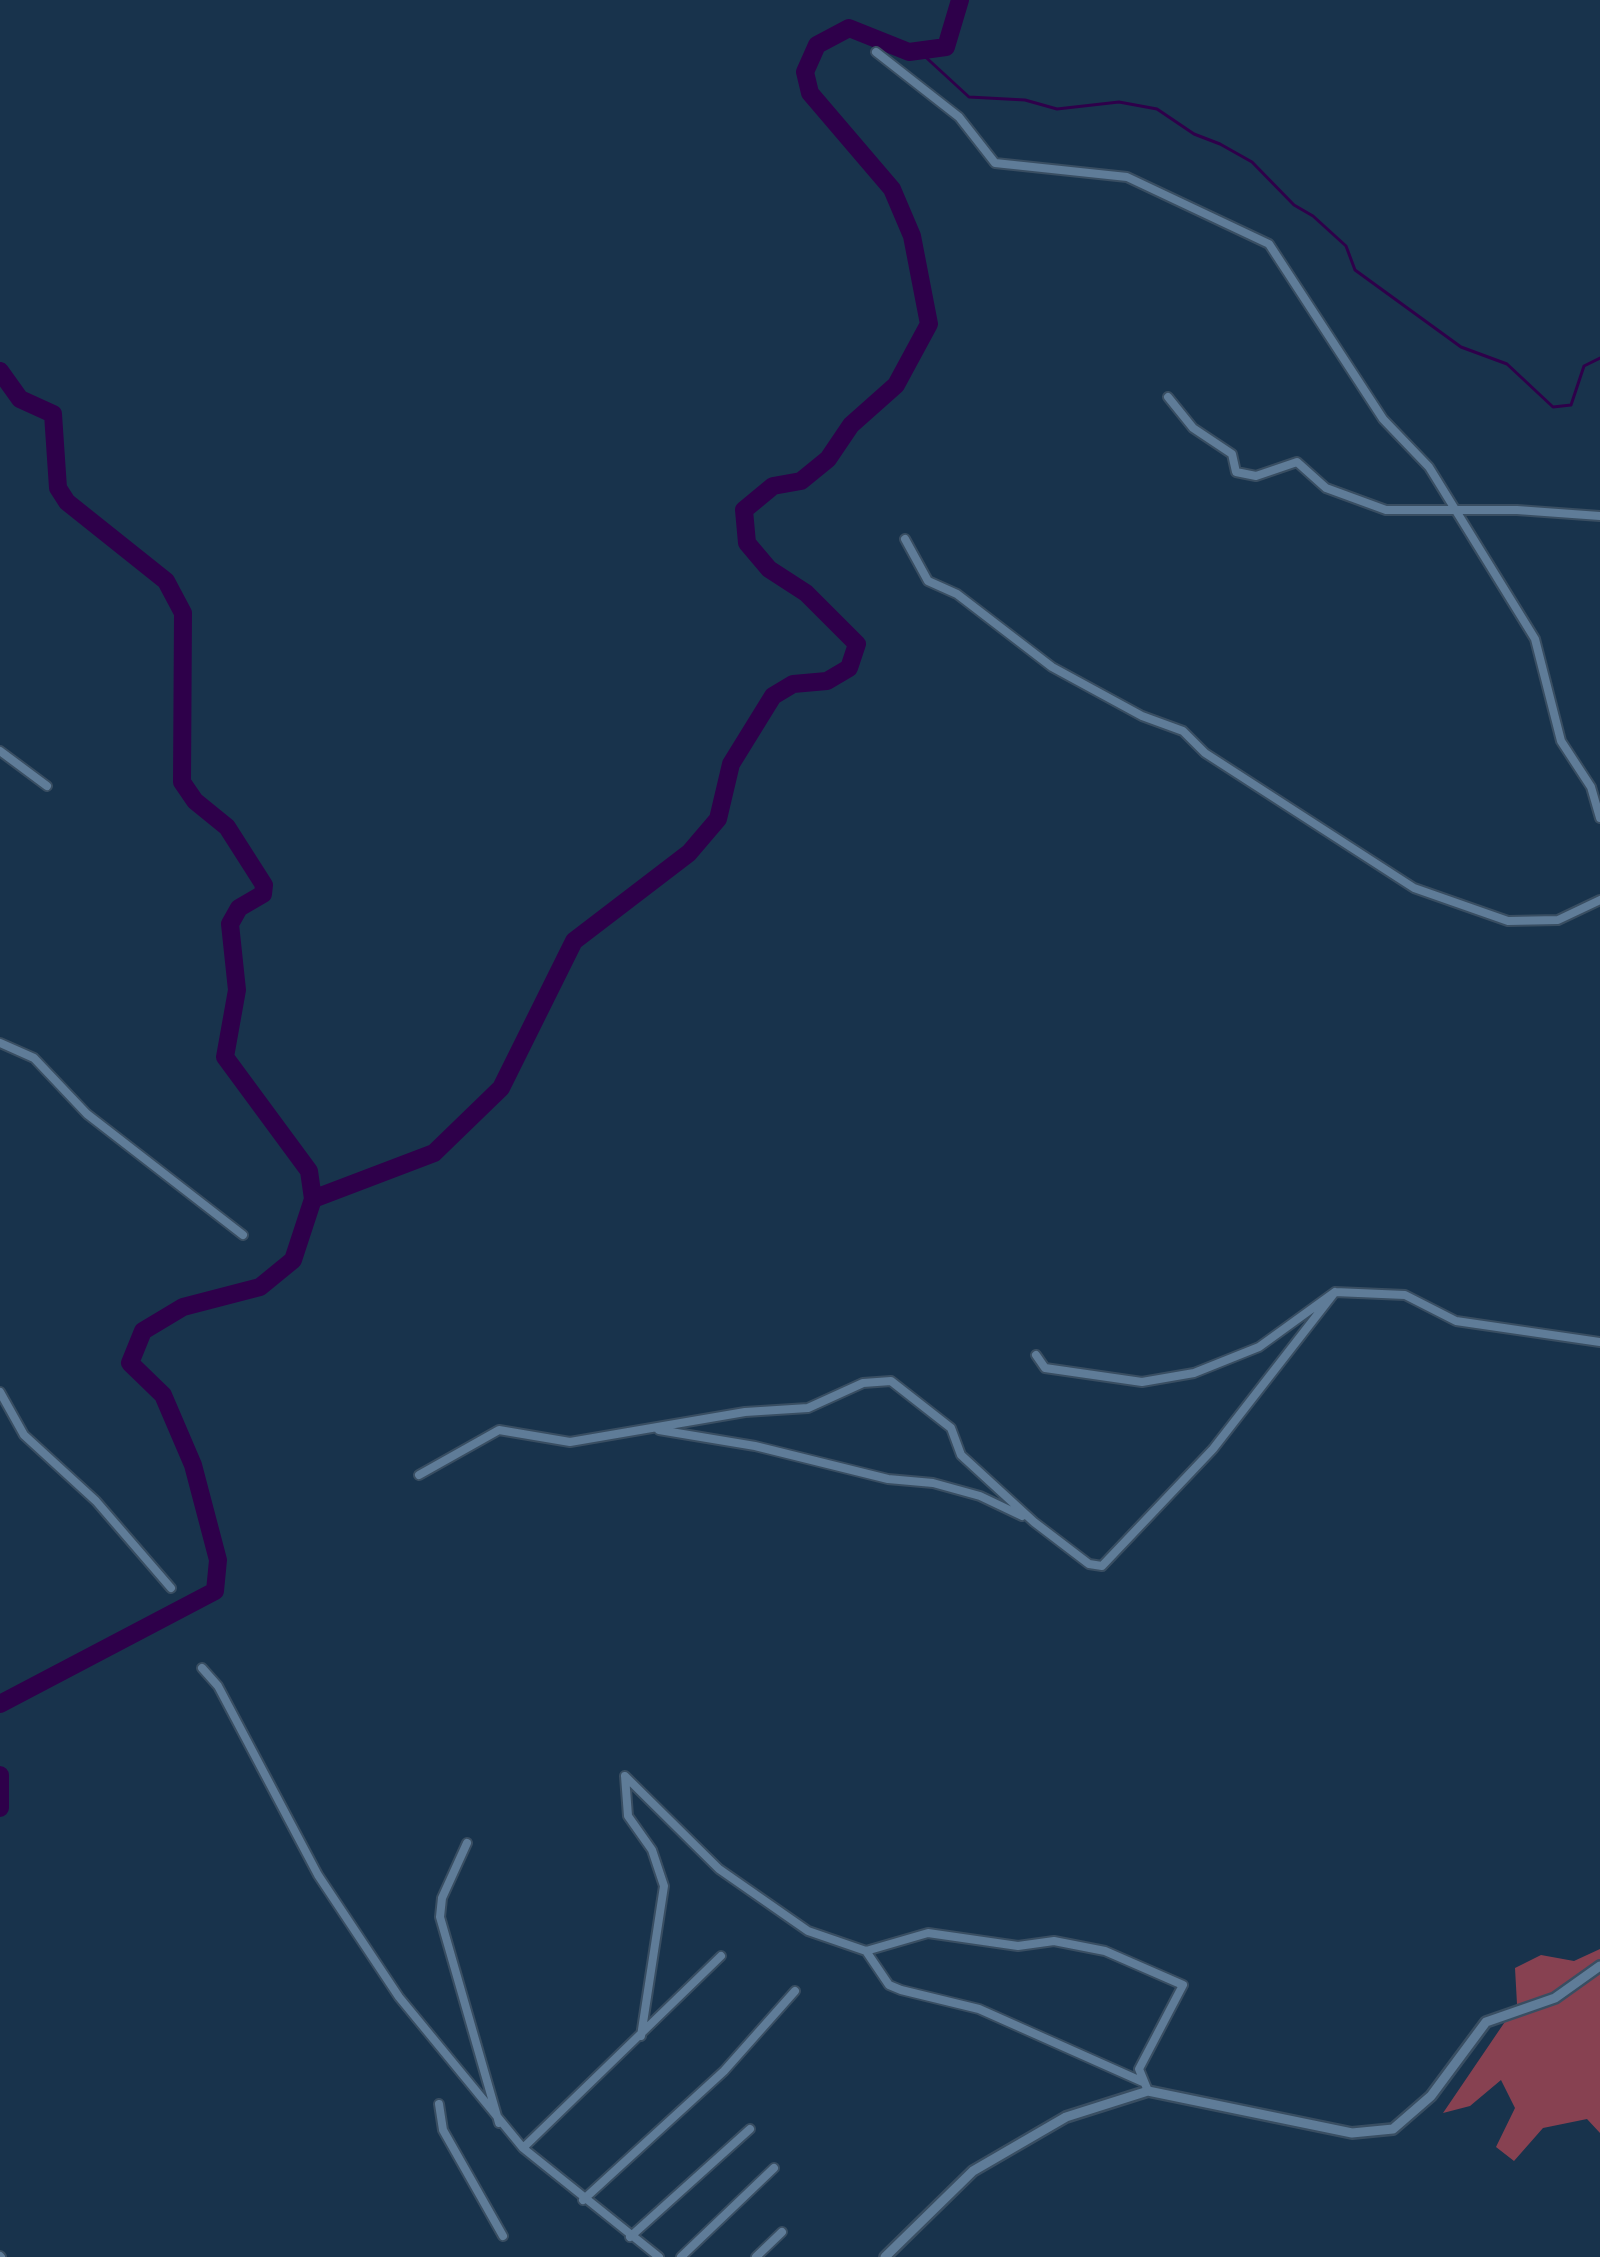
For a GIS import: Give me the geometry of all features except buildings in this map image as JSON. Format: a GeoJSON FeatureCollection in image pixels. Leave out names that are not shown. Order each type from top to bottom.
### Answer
{"type":"FeatureCollection","features":[{"type":"Feature","properties":{"kind":"street"},"geometry":{"type":"LineString","coordinates":[[876,52],[959,117],[995,164],[1127,177],[1269,244],[1383,419],[1429,466],[1535,638],[1562,741],[1591,787],[1600,818]]}},
{"type":"Feature","properties":{"kind":"street"},"geometry":{"type":"LineString","coordinates":[[1168,397],[1192,428],[1232,454],[1235,472],[1256,476],[1288,460],[1340,495],[1387,510],[1600,516]]}},
{"type":"Feature","properties":{"kind":"street"},"geometry":{"type":"LineString","coordinates":[[905,539],[928,581],[957,594],[1052,667],[1142,716],[1183,730],[1223,765],[1414,889],[1508,921],[1558,920],[1600,900]]}},
{"type":"Feature","properties":{"kind":"street"},"geometry":{"type":"LineString","coordinates":[[0,751],[47,786]]}},
{"type":"Feature","properties":{"kind":"street"},"geometry":{"type":"LineString","coordinates":[[0,1043],[34,1058],[87,1114],[243,1235]]}},
{"type":"Feature","properties":{"kind":"street"},"geometry":{"type":"LineString","coordinates":[[1036,1355],[1045,1368],[1142,1382],[1194,1373],[1259,1347],[1335,1292],[1406,1295],[1456,1322],[1600,1342]]}},
{"type":"Feature","properties":{"kind":"street"},"geometry":{"type":"LineString","coordinates":[[419,1475],[499,1430],[569,1442],[745,1412],[808,1408],[862,1383],[891,1381],[951,1428],[962,1455],[1034,1522],[1089,1564],[1111,1559],[1280,1370],[1335,1292]]}},
{"type":"Feature","properties":{"kind":"street"},"geometry":{"type":"LineString","coordinates":[[0,1392],[24,1435],[96,1501],[171,1588]]}},
{"type":"Feature","properties":{"kind":"street"},"geometry":{"type":"LineString","coordinates":[[654,1429],[712,1443],[755,1446],[888,1479],[933,1483],[980,1496],[1034,1522]]}},
{"type":"Feature","properties":{"kind":"street"},"geometry":{"type":"LineString","coordinates":[[202,1667],[218,1686],[318,1875],[381,1971],[523,2148],[582,2200],[659,2257]]}},
{"type":"Feature","properties":{"kind":"street"},"geometry":{"type":"LineString","coordinates":[[641,2036],[664,1886],[652,1850],[628,1816],[625,1776],[749,1894],[808,1930],[866,1951],[889,1984],[901,1990],[979,2009],[1146,2087],[1352,2133],[1393,2129],[1431,2096],[1486,2022],[1556,1998],[1600,1966]]}},
{"type":"Feature","properties":{"kind":"street"},"geometry":{"type":"LineString","coordinates":[[467,1843],[442,1898],[440,1917],[500,2124]]}},
{"type":"Feature","properties":{"kind":"street"},"geometry":{"type":"LineString","coordinates":[[866,1951],[928,1933],[1018,1946],[1054,1941],[1106,1951],[1183,1985],[1138,2069],[1146,2087]]}},
{"type":"Feature","properties":{"kind":"street"},"geometry":{"type":"LineString","coordinates":[[523,2148],[721,1956]]}},
{"type":"Feature","properties":{"kind":"street"},"geometry":{"type":"LineString","coordinates":[[582,2200],[724,2071],[795,1990]]}},
{"type":"Feature","properties":{"kind":"street"},"geometry":{"type":"LineString","coordinates":[[885,2257],[973,2171],[1066,2117],[1146,2087]]}},
{"type":"Feature","properties":{"kind":"street"},"geometry":{"type":"LineString","coordinates":[[439,2104],[443,2130],[503,2236]]}},
{"type":"Feature","properties":{"kind":"street"},"geometry":{"type":"LineString","coordinates":[[630,2237],[750,2129]]}},
{"type":"Feature","properties":{"kind":"street"},"geometry":{"type":"LineString","coordinates":[[681,2257],[773,2168]]}},
{"type":"Feature","properties":{"kind":"street"},"geometry":{"type":"LineString","coordinates":[[755,2257],[782,2232]]}},
{"type":"Feature","properties":{"kind":"shaded area"},"geometry":{"type":"Polygon","coordinates":[[[1600,1949],[1600,2133],[1587,2119],[1543,2128],[1514,2161],[1496,2147],[1515,2108],[1501,2080],[1470,2106],[1443,2113],[1517,2004],[1515,1968],[1541,1955],[1574,1961],[1600,1949]]]}},
{"type":"Feature","properties":{"kind":"waterway"},"geometry":{"type":"LineString","coordinates":[[0,1704],[215,1591],[218,1560],[193,1465],[163,1395],[130,1363],[143,1331],[183,1307],[260,1287],[293,1260],[313,1199],[434,1153],[501,1088],[574,941],[689,853],[718,819],[731,764],[773,696],[793,684],[827,681],[849,668],[857,644],[806,593],[769,569],[747,543],[744,510],[773,486],[801,481],[828,459],[851,425],[896,385],[929,324],[912,236],[892,189],[810,93],[805,72],[817,45],[849,28],[909,52],[946,47],[960,0]]}},
{"type":"Feature","properties":{"kind":"waterway"},"geometry":{"type":"LineString","coordinates":[[919,51],[969,97],[1025,100],[1057,109],[1119,102],[1157,109],[1194,134],[1220,144],[1252,162],[1294,205],[1346,246],[1355,270],[1461,347],[1507,364],[1553,407],[1571,405],[1584,366],[1600,358]]}},
{"type":"Feature","properties":{"kind":"waterway"},"geometry":{"type":"LineString","coordinates":[[0,371],[20,399],[53,414],[58,488],[67,502],[166,581],[183,613],[182,782],[195,801],[227,827],[264,885],[263,894],[239,908],[230,924],[237,990],[225,1057],[309,1171],[313,1199]]}},
{"type":"Feature","properties":{"kind":"waterway"},"geometry":{"type":"LineString","coordinates":[[0,1775],[0,1808]]}}]}
